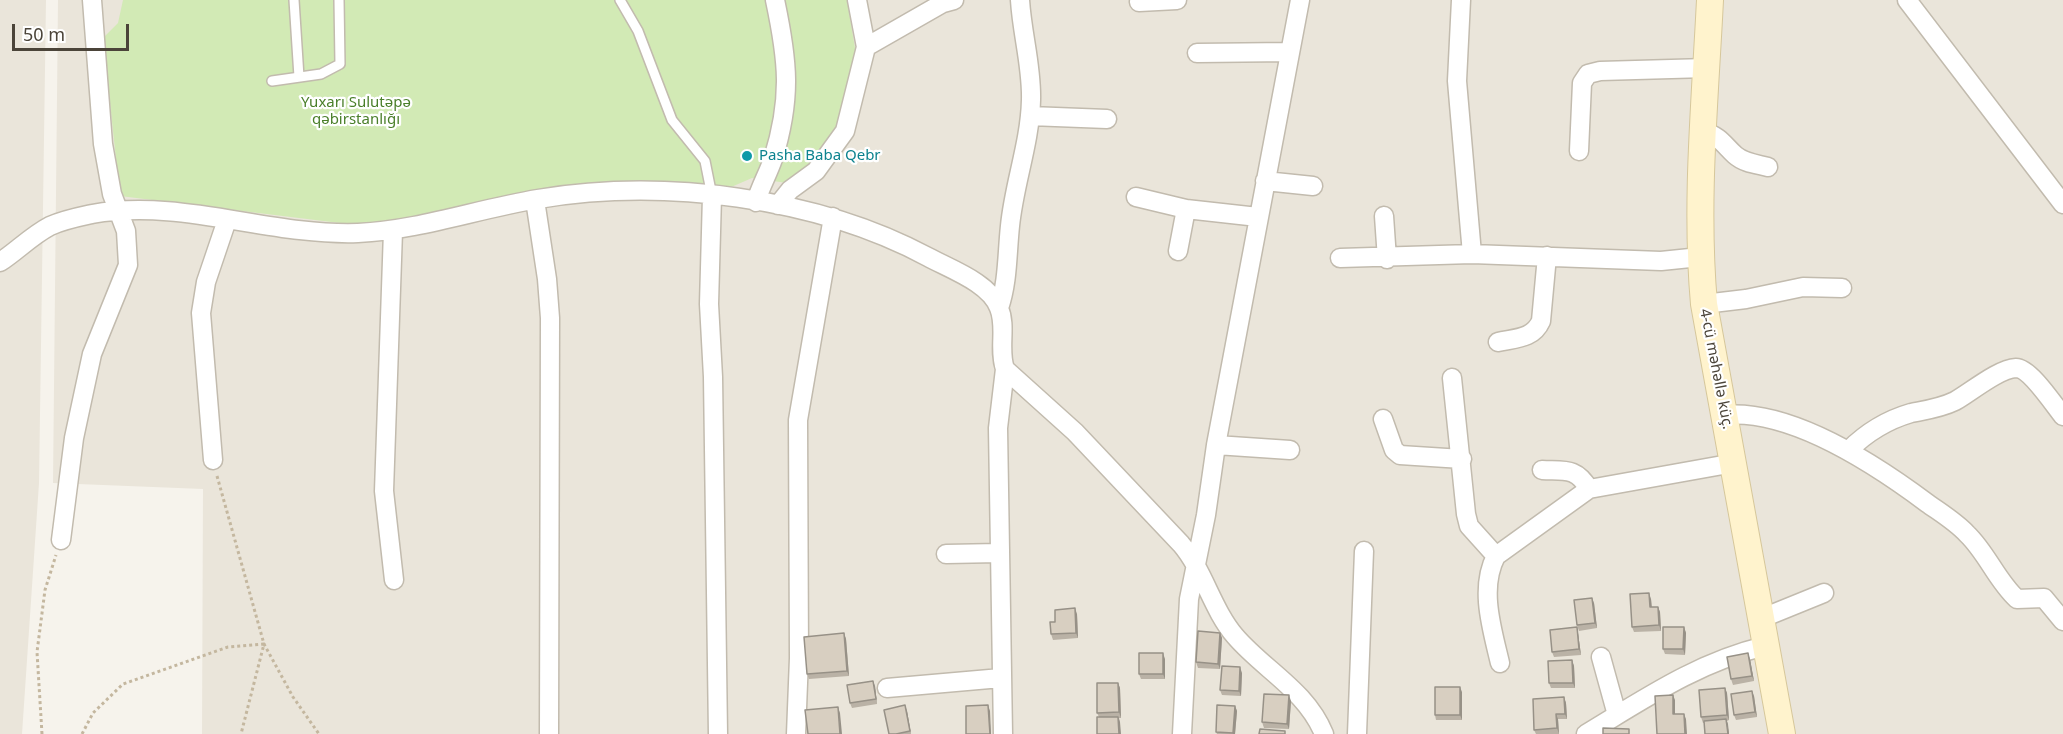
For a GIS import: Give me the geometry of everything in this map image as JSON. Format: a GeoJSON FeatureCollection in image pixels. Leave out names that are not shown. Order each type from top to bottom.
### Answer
{"type":"FeatureCollection","features":[{"type":"Feature","properties":{"kind":"street"},"geometry":{"type":"LineString","coordinates":[[61,540],[74,438],[92,354],[128,265],[126,231],[117,210],[103,144],[92,0]]}},
{"type":"Feature","properties":{"kind":"street"},"geometry":{"type":"LineString","coordinates":[[756,202],[773,160],[787,94],[785,49],[775,0]]}},
{"type":"Feature","properties":{"kind":"street"},"geometry":{"type":"LineString","coordinates":[[778,205],[790,190],[816,171],[845,131],[866,47],[857,0]]}},
{"type":"Feature","properties":{"kind":"street"},"geometry":{"type":"LineString","coordinates":[[866,47],[943,3],[954,0]]}},
{"type":"Feature","properties":{"kind":"street"},"geometry":{"type":"LineString","coordinates":[[1003,734],[999,428],[1005,369],[1000,347],[999,308],[1005,286],[1014,194],[1025,152],[1030,116],[1031,71],[1020,0]]}},
{"type":"Feature","properties":{"kind":"street"},"geometry":{"type":"LineString","coordinates":[[1139,2],[1177,0]]}},
{"type":"Feature","properties":{"kind":"street"},"geometry":{"type":"LineString","coordinates":[[1182,734],[1189,599],[1194,562],[1206,514],[1216,445],[1300,0]]}},
{"type":"Feature","properties":{"kind":"street"},"geometry":{"type":"LineString","coordinates":[[1461,0],[1457,81],[1472,255]]}},
{"type":"Feature","properties":{"kind":"street","name":"4-cü məhəllə küç."},"geometry":{"type":"LineString","coordinates":[[1710,0],[1700,257],[1704,304],[1782,734]]}},
{"type":"Feature","properties":{"kind":"street"},"geometry":{"type":"LineString","coordinates":[[1907,0],[2063,204]]}},
{"type":"Feature","properties":{"kind":"street"},"geometry":{"type":"LineString","coordinates":[[1197,53],[1290,52]]}},
{"type":"Feature","properties":{"kind":"street"},"geometry":{"type":"LineString","coordinates":[[1580,151],[1582,83],[1588,74],[1600,71],[1707,68]]}},
{"type":"Feature","properties":{"kind":"street"},"geometry":{"type":"LineString","coordinates":[[1030,116],[1107,119]]}},
{"type":"Feature","properties":{"kind":"street"},"geometry":{"type":"LineString","coordinates":[[1704,132],[1713,134],[1746,162],[1768,167]]}},
{"type":"Feature","properties":{"kind":"street"},"geometry":{"type":"LineString","coordinates":[[1265,181],[1313,186]]}},
{"type":"Feature","properties":{"kind":"street"},"geometry":{"type":"LineString","coordinates":[[0,262],[50,226],[66,220],[117,210],[169,210],[227,220],[323,231],[393,231],[535,200],[594,192],[657,192],[712,196],[778,205],[833,217],[886,236],[951,269],[981,287],[999,308]]}},
{"type":"Feature","properties":{"kind":"street"},"geometry":{"type":"LineString","coordinates":[[712,196],[708,280],[713,377],[718,734]]}},
{"type":"Feature","properties":{"kind":"street"},"geometry":{"type":"LineString","coordinates":[[1137,197],[1186,209],[1258,217]]}},
{"type":"Feature","properties":{"kind":"street"},"geometry":{"type":"LineString","coordinates":[[535,200],[547,279],[550,318],[549,734]]}},
{"type":"Feature","properties":{"kind":"street"},"geometry":{"type":"LineString","coordinates":[[1178,251],[1186,209]]}},
{"type":"Feature","properties":{"kind":"street"},"geometry":{"type":"LineString","coordinates":[[1384,216],[1387,259]]}},
{"type":"Feature","properties":{"kind":"street"},"geometry":{"type":"LineString","coordinates":[[796,734],[799,658],[798,420],[833,217]]}},
{"type":"Feature","properties":{"kind":"street"},"geometry":{"type":"LineString","coordinates":[[213,460],[201,313],[206,282],[227,220]]}},
{"type":"Feature","properties":{"kind":"street"},"geometry":{"type":"LineString","coordinates":[[393,231],[384,491],[394,580]]}},
{"type":"Feature","properties":{"kind":"street"},"geometry":{"type":"LineString","coordinates":[[1340,258],[1387,259],[1472,255],[1661,261],[1700,257]]}},
{"type":"Feature","properties":{"kind":"street"},"geometry":{"type":"LineString","coordinates":[[1498,342],[1529,336],[1537,330],[1541,321],[1547,256]]}},
{"type":"Feature","properties":{"kind":"street"},"geometry":{"type":"LineString","coordinates":[[1704,304],[1746,299],[1803,287],[1842,288]]}},
{"type":"Feature","properties":{"kind":"street"},"geometry":{"type":"LineString","coordinates":[[1849,450],[1864,435],[1886,423],[1908,414],[1944,406],[2004,372],[2017,368],[2026,372],[2063,416]]}},
{"type":"Feature","properties":{"kind":"street"},"geometry":{"type":"LineString","coordinates":[[1005,369],[1075,432],[1163,524],[1194,562],[1234,634],[1299,695],[1310,708],[1324,734]]}},
{"type":"Feature","properties":{"kind":"street"},"geometry":{"type":"LineString","coordinates":[[1452,378],[1469,526],[1496,556]]}},
{"type":"Feature","properties":{"kind":"street"},"geometry":{"type":"LineString","coordinates":[[1725,416],[1751,415],[1784,423],[1849,450],[1880,468],[1968,534],[2018,599],[2044,598],[2063,621]]}},
{"type":"Feature","properties":{"kind":"street"},"geometry":{"type":"LineString","coordinates":[[1383,419],[1394,450],[1400,455],[1462,459]]}},
{"type":"Feature","properties":{"kind":"street"},"geometry":{"type":"LineString","coordinates":[[1216,445],[1290,450]]}},
{"type":"Feature","properties":{"kind":"street"},"geometry":{"type":"LineString","coordinates":[[1500,663],[1487,582],[1489,569],[1496,556],[1589,489],[1734,462]]}},
{"type":"Feature","properties":{"kind":"street"},"geometry":{"type":"LineString","coordinates":[[1542,470],[1574,471],[1582,477],[1589,489]]}},
{"type":"Feature","properties":{"kind":"street"},"geometry":{"type":"LineString","coordinates":[[1357,734],[1364,551]]}},
{"type":"Feature","properties":{"kind":"street"},"geometry":{"type":"LineString","coordinates":[[946,554],[999,553]]}},
{"type":"Feature","properties":{"kind":"street"},"geometry":{"type":"LineString","coordinates":[[1760,619],[1824,593]]}},
{"type":"Feature","properties":{"kind":"street"},"geometry":{"type":"LineString","coordinates":[[1586,734],[1680,677],[1727,656],[1765,646]]}},
{"type":"Feature","properties":{"kind":"street"},"geometry":{"type":"LineString","coordinates":[[1601,657],[1617,715]]}},
{"type":"Feature","properties":{"kind":"street"},"geometry":{"type":"LineString","coordinates":[[887,688],[1001,678]]}},
{"type":"Feature","properties":{"kind":"lane"},"geometry":{"type":"LineString","coordinates":[[294,0],[299,77]]}},
{"type":"Feature","properties":{"kind":"lane"},"geometry":{"type":"LineString","coordinates":[[272,81],[321,74],[340,64],[339,0]]}},
{"type":"Feature","properties":{"kind":"lane"},"geometry":{"type":"LineString","coordinates":[[620,0],[638,31],[672,120],[705,161],[712,196]]}},
{"type":"Feature","properties":{"kind":"path"},"geometry":{"type":"LineString","coordinates":[[213,460],[264,644],[293,698],[319,734]]}},
{"type":"Feature","properties":{"kind":"path"},"geometry":{"type":"LineString","coordinates":[[42,734],[37,652],[45,590],[61,540]]}},
{"type":"Feature","properties":{"kind":"path"},"geometry":{"type":"LineString","coordinates":[[82,734],[93,713],[123,684],[228,647],[264,644]]}},
{"type":"Feature","properties":{"kind":"path"},"geometry":{"type":"LineString","coordinates":[[242,734],[264,644]]}},
{"type":"Feature","properties":{"kind":"shaded area"},"geometry":{"type":"Polygon","coordinates":[[[0,0],[46,0],[39,483],[22,734],[0,734],[0,0]]]}},
{"type":"Feature","properties":{"kind":"shaded area"},"geometry":{"type":"Polygon","coordinates":[[[58,0],[2063,0],[2063,734],[202,734],[203,489],[53,483],[58,0]]]}},
{"type":"Feature","properties":{"kind":"green space","name":"Yuxarı Sulutəpə qəbirstanlığı"},"geometry":{"type":"Polygon","coordinates":[[[123,0],[847,0],[856,54],[840,126],[818,159],[787,183],[752,178],[722,191],[687,184],[577,185],[419,219],[356,225],[120,196],[103,38],[118,23],[123,0]]]}},
{"type":"Feature","properties":{"kind":"building"},"geometry":{"type":"Polygon","coordinates":[[[1649,593],[1650,607],[1658,607],[1659,625],[1632,627],[1630,594],[1649,593]]]}},
{"type":"Feature","properties":{"kind":"building"},"geometry":{"type":"Polygon","coordinates":[[[1592,598],[1595,623],[1577,625],[1574,600],[1592,598]]]}},
{"type":"Feature","properties":{"kind":"building"},"geometry":{"type":"Polygon","coordinates":[[[1075,608],[1076,633],[1051,634],[1050,622],[1055,622],[1055,610],[1075,608]]]}},
{"type":"Feature","properties":{"kind":"building"},"geometry":{"type":"Polygon","coordinates":[[[1577,627],[1579,649],[1552,652],[1550,630],[1577,627]]]}},
{"type":"Feature","properties":{"kind":"building"},"geometry":{"type":"Polygon","coordinates":[[[1663,627],[1684,627],[1683,649],[1663,649],[1663,627]]]}},
{"type":"Feature","properties":{"kind":"building"},"geometry":{"type":"Polygon","coordinates":[[[1198,631],[1220,633],[1218,664],[1196,662],[1198,631]]]}},
{"type":"Feature","properties":{"kind":"building"},"geometry":{"type":"Polygon","coordinates":[[[844,633],[847,671],[807,674],[804,637],[844,633]]]}},
{"type":"Feature","properties":{"kind":"building"},"geometry":{"type":"Polygon","coordinates":[[[1139,653],[1163,653],[1163,674],[1139,674],[1139,653]]]}},
{"type":"Feature","properties":{"kind":"building"},"geometry":{"type":"Polygon","coordinates":[[[1748,653],[1752,676],[1731,679],[1727,657],[1748,653]]]}},
{"type":"Feature","properties":{"kind":"building"},"geometry":{"type":"Polygon","coordinates":[[[1572,660],[1573,683],[1549,683],[1548,661],[1572,660]]]}},
{"type":"Feature","properties":{"kind":"building"},"geometry":{"type":"Polygon","coordinates":[[[1222,666],[1240,667],[1239,691],[1220,690],[1222,666]]]}},
{"type":"Feature","properties":{"kind":"building"},"geometry":{"type":"Polygon","coordinates":[[[873,681],[876,699],[850,703],[847,685],[873,681]]]}},
{"type":"Feature","properties":{"kind":"building"},"geometry":{"type":"Polygon","coordinates":[[[1097,683],[1118,683],[1119,712],[1097,713],[1097,683]]]}},
{"type":"Feature","properties":{"kind":"building"},"geometry":{"type":"Polygon","coordinates":[[[1435,687],[1460,687],[1460,715],[1435,715],[1435,687]]]}},
{"type":"Feature","properties":{"kind":"building"},"geometry":{"type":"Polygon","coordinates":[[[1725,688],[1727,715],[1701,717],[1699,690],[1725,688]]]}},
{"type":"Feature","properties":{"kind":"building"},"geometry":{"type":"Polygon","coordinates":[[[1752,691],[1755,712],[1734,715],[1731,694],[1752,691]]]}},
{"type":"Feature","properties":{"kind":"building"},"geometry":{"type":"Polygon","coordinates":[[[1264,694],[1289,695],[1287,724],[1262,722],[1264,694]]]}},
{"type":"Feature","properties":{"kind":"building"},"geometry":{"type":"Polygon","coordinates":[[[1673,695],[1673,714],[1684,714],[1685,734],[1657,734],[1655,696],[1673,695]]]}},
{"type":"Feature","properties":{"kind":"building"},"geometry":{"type":"Polygon","coordinates":[[[1564,697],[1565,714],[1556,714],[1557,728],[1534,730],[1533,699],[1564,697]]]}},
{"type":"Feature","properties":{"kind":"building"},"geometry":{"type":"Polygon","coordinates":[[[905,705],[910,731],[889,734],[884,710],[905,705]]]}},
{"type":"Feature","properties":{"kind":"building"},"geometry":{"type":"Polygon","coordinates":[[[988,705],[990,734],[966,734],[966,706],[988,705]]]}},
{"type":"Feature","properties":{"kind":"building"},"geometry":{"type":"Polygon","coordinates":[[[1217,705],[1235,706],[1233,733],[1216,732],[1217,705]]]}},
{"type":"Feature","properties":{"kind":"building"},"geometry":{"type":"Polygon","coordinates":[[[838,707],[840,734],[808,734],[805,710],[838,707]]]}},
{"type":"Feature","properties":{"kind":"building"},"geometry":{"type":"Polygon","coordinates":[[[1097,717],[1118,717],[1119,734],[1097,734],[1097,717]]]}},
{"type":"Feature","properties":{"kind":"building"},"geometry":{"type":"Polygon","coordinates":[[[1726,719],[1728,734],[1705,734],[1704,721],[1726,719]]]}},
{"type":"Feature","properties":{"kind":"building"},"geometry":{"type":"Polygon","coordinates":[[[1603,728],[1629,729],[1629,734],[1603,734],[1603,728]]]}},
{"type":"Feature","properties":{"kind":"building"},"geometry":{"type":"Polygon","coordinates":[[[1260,729],[1285,731],[1285,734],[1259,734],[1260,729]]]}},
{"type":"Feature","properties":{"kind":"place","name":"Pasha Baba Qebr"},"geometry":{"type":"Point","coordinates":[747,156]}}]}
